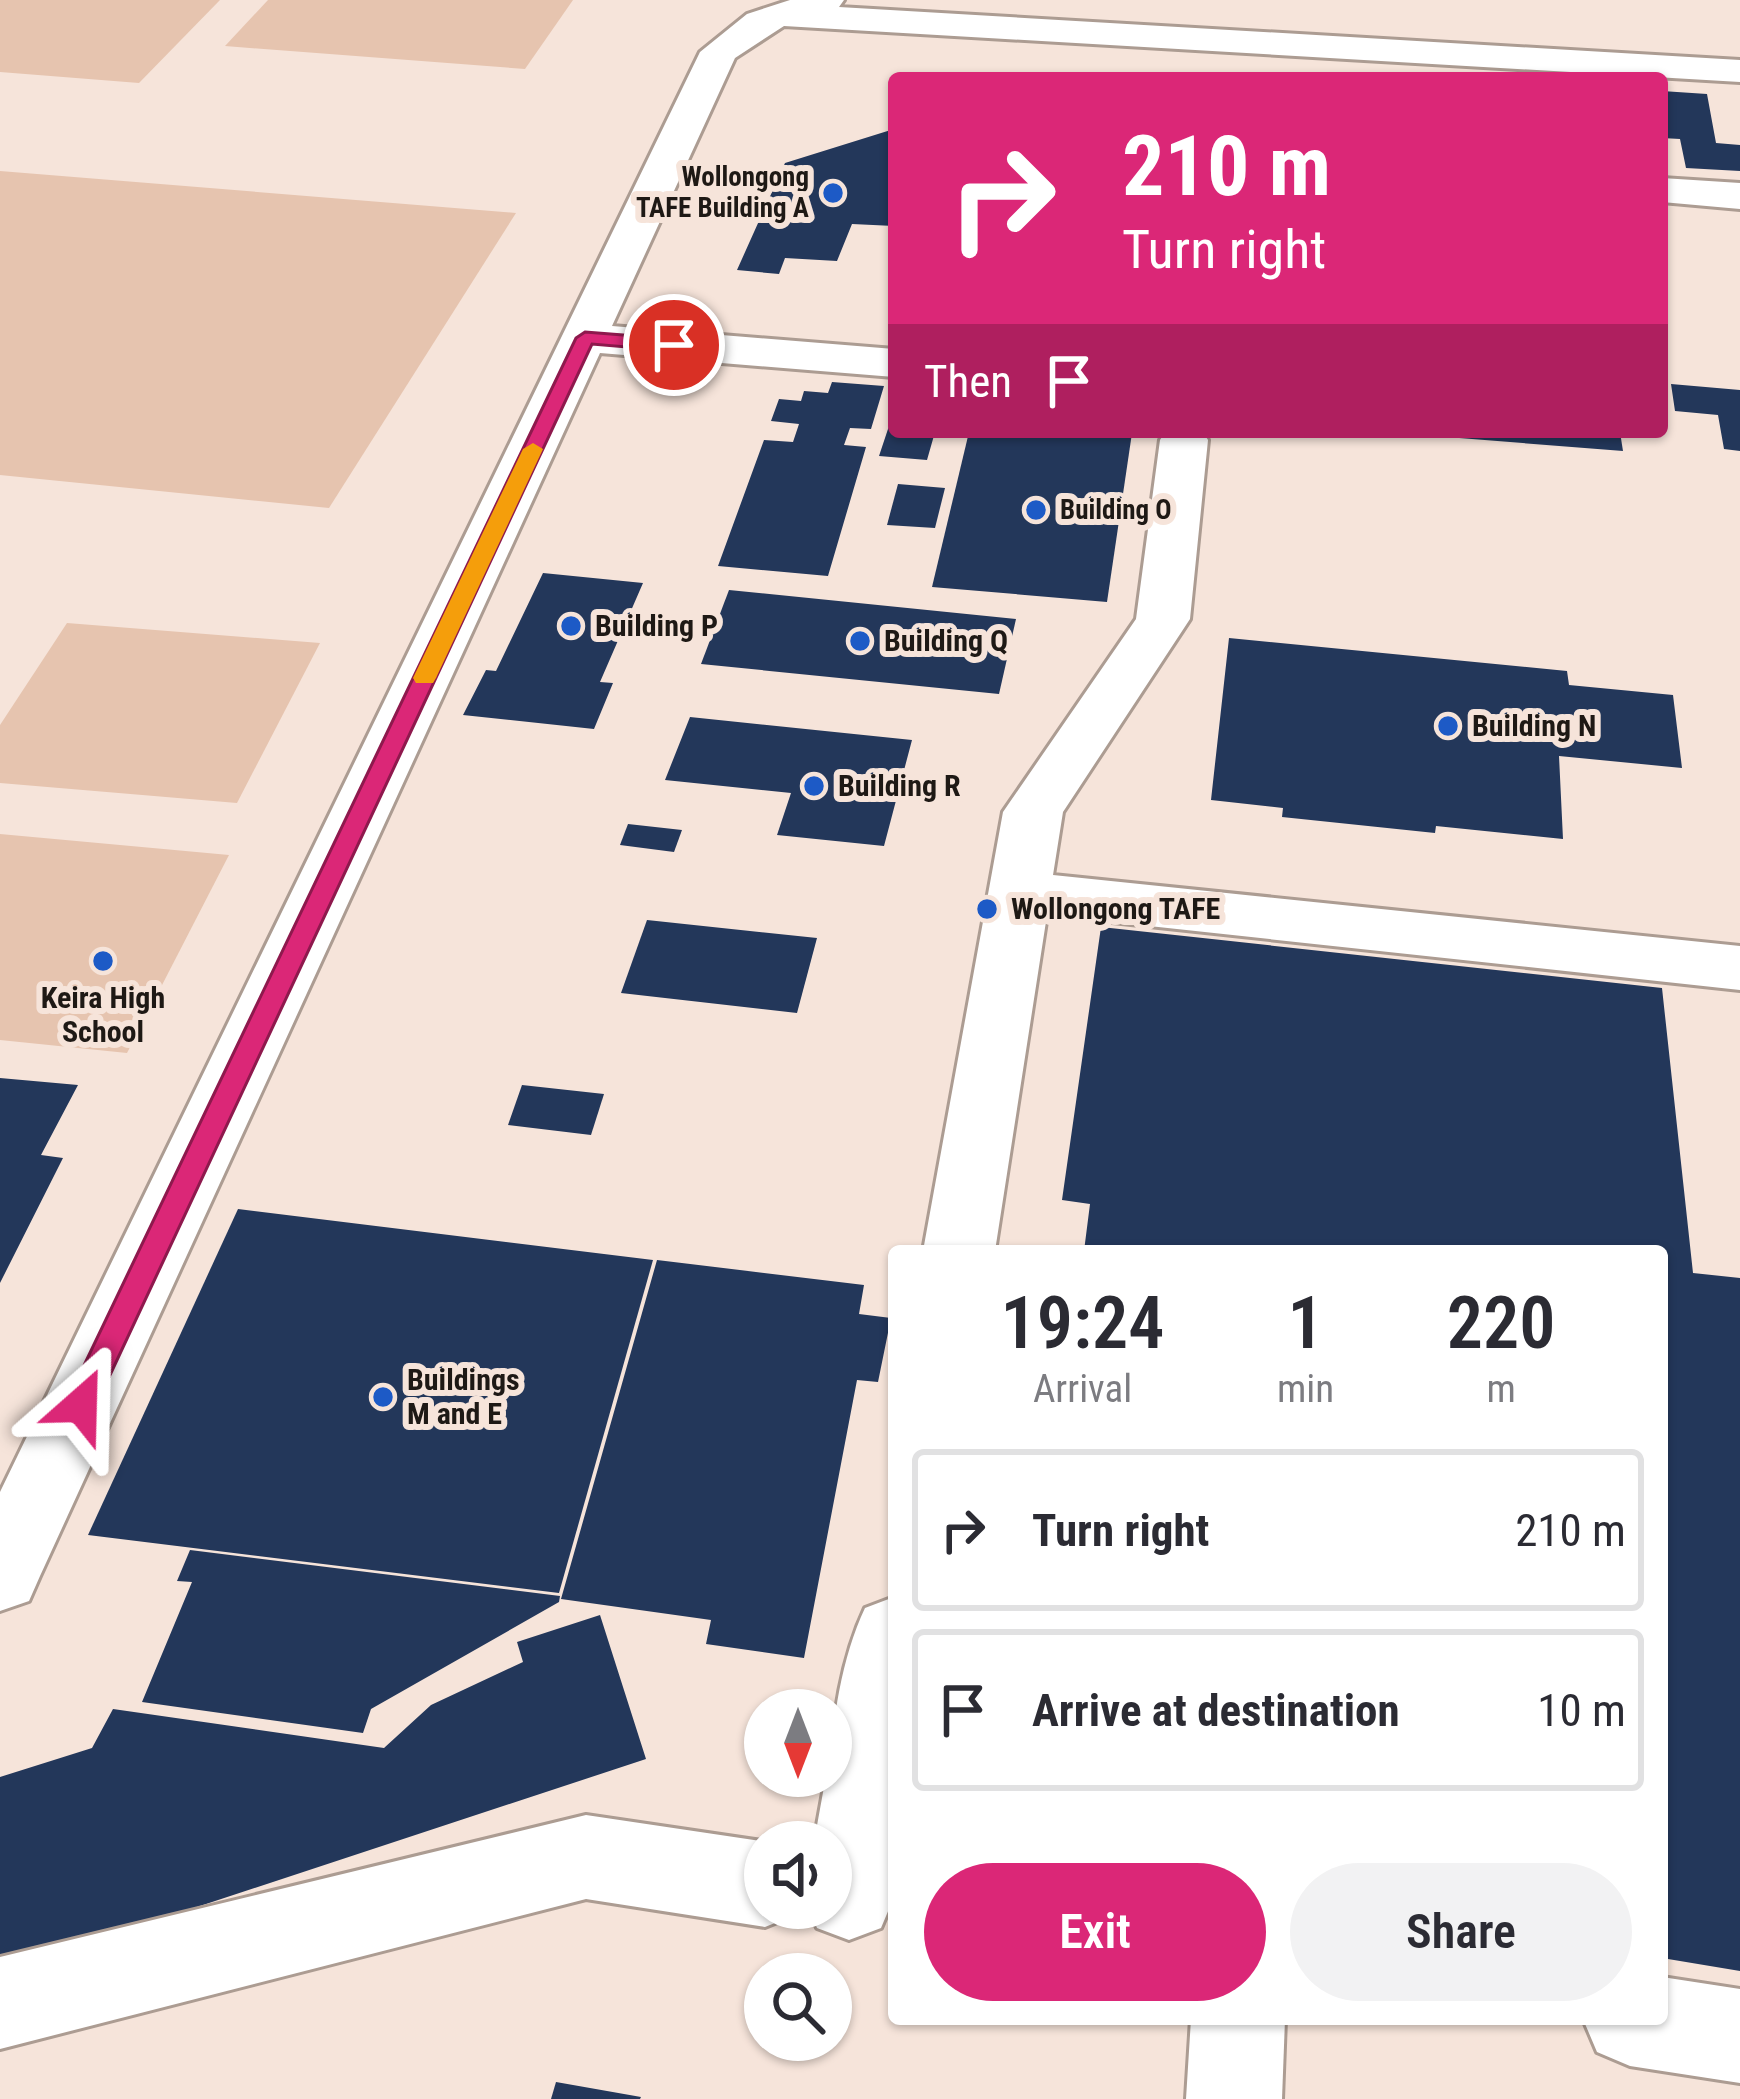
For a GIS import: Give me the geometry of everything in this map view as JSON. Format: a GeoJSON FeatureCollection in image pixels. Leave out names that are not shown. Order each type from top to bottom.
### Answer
{"type":"FeatureCollection","features":[{"type":"Feature","properties":{"kind":"lane"},"geometry":{"type":"LineString","coordinates":[[0,1576],[585,338],[721,21],[745,30],[826,0]]}},
{"type":"Feature","properties":{"kind":"lane"},"geometry":{"type":"LineString","coordinates":[[838,0],[850,11],[874,19]]}},
{"type":"Feature","properties":{"kind":"lane"},"geometry":{"type":"LineString","coordinates":[[776,15],[874,19],[1296,61],[1740,71]]}},
{"type":"Feature","properties":{"kind":"lane"},"geometry":{"type":"LineString","coordinates":[[1668,190],[1740,196]]}},
{"type":"Feature","properties":{"kind":"lane"},"geometry":{"type":"LineString","coordinates":[[585,338],[888,363]]}},
{"type":"Feature","properties":{"kind":"lane"},"geometry":{"type":"LineString","coordinates":[[960,1245],[1033,812],[1163,619],[1184,440]]}},
{"type":"Feature","properties":{"kind":"lane"},"geometry":{"type":"LineString","coordinates":[[1020,892],[1740,968]]}},
{"type":"Feature","properties":{"kind":"lane"},"geometry":{"type":"LineString","coordinates":[[852,1821],[888,1661]]}},
{"type":"Feature","properties":{"kind":"lane"},"geometry":{"type":"LineString","coordinates":[[0,2003],[586,1857],[744,1881]]}},
{"type":"Feature","properties":{"kind":"lane"},"geometry":{"type":"LineString","coordinates":[[1234,2099],[1238,2025]]}},
{"type":"Feature","properties":{"kind":"lane"},"geometry":{"type":"LineString","coordinates":[[1668,2025],[1740,2036]]}},
{"type":"Feature","properties":{"kind":"shaded area"},"geometry":{"type":"Polygon","coordinates":[[[0,0],[220,0],[139,83],[0,72],[0,0]]]}},
{"type":"Feature","properties":{"kind":"shaded area"},"geometry":{"type":"Polygon","coordinates":[[[268,0],[573,0],[525,69],[225,46],[268,0]]]}},
{"type":"Feature","properties":{"kind":"shaded area"},"geometry":{"type":"Polygon","coordinates":[[[0,171],[516,213],[329,508],[0,475],[0,171]]]}},
{"type":"Feature","properties":{"kind":"shaded area"},"geometry":{"type":"Polygon","coordinates":[[[67,623],[320,643],[237,803],[0,783],[0,725],[67,623]]]}},
{"type":"Feature","properties":{"kind":"shaded area"},"geometry":{"type":"Polygon","coordinates":[[[0,834],[229,855],[127,1053],[0,1040],[0,834]]]}},
{"type":"Feature","properties":{"kind":"building"},"geometry":{"type":"Polygon","coordinates":[[[1668,91],[1707,94],[1716,143],[1740,145],[1740,171],[1686,168],[1680,139],[1668,138],[1668,91]]]}},
{"type":"Feature","properties":{"kind":"building","name":"Wollongong TAFE Building A"},"geometry":{"type":"Polygon","coordinates":[[[888,131],[888,226],[852,224],[837,261],[785,258],[779,274],[737,270],[785,163],[888,131]]]}},
{"type":"Feature","properties":{"kind":"building","name":"Building Q"},"geometry":{"type":"Polygon","coordinates":[[[832,382],[884,386],[871,429],[850,428],[844,445],[866,447],[828,576],[718,566],[764,440],[793,442],[799,424],[771,421],[779,399],[801,401],[804,391],[828,393],[832,382]]]}},
{"type":"Feature","properties":{"kind":"building"},"geometry":{"type":"Polygon","coordinates":[[[1671,384],[1740,390],[1740,451],[1724,449],[1718,415],[1675,411],[1671,384]]]}},
{"type":"Feature","properties":{"kind":"building"},"geometry":{"type":"Polygon","coordinates":[[[888,429],[888,438],[933,438],[927,460],[879,456],[888,429]]]}},
{"type":"Feature","properties":{"kind":"building","name":"Building O"},"geometry":{"type":"Polygon","coordinates":[[[968,438],[1131,438],[1107,602],[932,587],[968,438]]]}},
{"type":"Feature","properties":{"kind":"building"},"geometry":{"type":"Polygon","coordinates":[[[1459,438],[1621,438],[1623,451],[1459,438]]]}},
{"type":"Feature","properties":{"kind":"building"},"geometry":{"type":"Polygon","coordinates":[[[898,484],[945,488],[935,528],[887,525],[898,484]]]}},
{"type":"Feature","properties":{"kind":"building","name":"Building P"},"geometry":{"type":"Polygon","coordinates":[[[543,573],[643,583],[600,682],[613,683],[594,729],[463,715],[486,670],[496,671],[543,573]]]}},
{"type":"Feature","properties":{"kind":"building","name":"Building Q"},"geometry":{"type":"Polygon","coordinates":[[[729,590],[1016,619],[999,694],[701,664],[729,590]]]}},
{"type":"Feature","properties":{"kind":"building","name":"Building N"},"geometry":{"type":"Polygon","coordinates":[[[1229,638],[1567,671],[1569,685],[1673,695],[1682,768],[1559,756],[1563,839],[1436,826],[1435,833],[1282,817],[1283,808],[1211,800],[1229,638]]]}},
{"type":"Feature","properties":{"kind":"building","name":"Building R"},"geometry":{"type":"Polygon","coordinates":[[[690,717],[912,740],[884,846],[777,835],[791,793],[665,780],[690,717]]]}},
{"type":"Feature","properties":{"kind":"building"},"geometry":{"type":"Polygon","coordinates":[[[628,824],[682,830],[674,852],[620,845],[628,824]]]}},
{"type":"Feature","properties":{"kind":"building"},"geometry":{"type":"Polygon","coordinates":[[[647,920],[817,938],[797,1013],[621,993],[647,920]]]}},
{"type":"Feature","properties":{"kind":"building"},"geometry":{"type":"Polygon","coordinates":[[[1101,927],[1662,988],[1693,1273],[1740,1278],[1740,1971],[1668,1959],[1668,1245],[1085,1245],[1090,1204],[1062,1200],[1101,927]]]}},
{"type":"Feature","properties":{"kind":"building"},"geometry":{"type":"Polygon","coordinates":[[[0,1078],[78,1085],[41,1155],[63,1158],[0,1283],[0,1078]]]}},
{"type":"Feature","properties":{"kind":"building"},"geometry":{"type":"Polygon","coordinates":[[[522,1085],[604,1094],[591,1135],[508,1125],[522,1085]]]}},
{"type":"Feature","properties":{"kind":"building","name":"Buildings M and E"},"geometry":{"type":"Polygon","coordinates":[[[238,1209],[653,1260],[559,1593],[88,1535],[238,1209]]]}},
{"type":"Feature","properties":{"kind":"building","name":"Buildings M and E"},"geometry":{"type":"Polygon","coordinates":[[[657,1260],[864,1285],[859,1314],[888,1318],[888,1333],[878,1382],[857,1380],[804,1658],[706,1644],[711,1620],[561,1599],[657,1260]]]}},
{"type":"Feature","properties":{"kind":"building"},"geometry":{"type":"Polygon","coordinates":[[[190,1550],[560,1596],[559,1602],[371,1709],[363,1733],[142,1702],[192,1582],[177,1581],[190,1550]]]}},
{"type":"Feature","properties":{"kind":"building"},"geometry":{"type":"Polygon","coordinates":[[[600,1615],[646,1759],[0,1972],[0,1777],[92,1748],[113,1709],[384,1748],[431,1705],[523,1662],[517,1642],[600,1615]]]}},
{"type":"Feature","properties":{"kind":"building"},"geometry":{"type":"Polygon","coordinates":[[[556,2082],[641,2097],[551,2099],[556,2082]]]}},
{"type":"Feature","properties":{"kind":"slow traffic"},"geometry":{"type":"LineString","coordinates":[[425,678],[533,449]]}},
{"type":"Feature","properties":{"kind":"place","name":"Wollongong TAFE Building A"},"geometry":{"type":"Point","coordinates":[833,193]}},
{"type":"Feature","properties":{"kind":"place","name":"Building O"},"geometry":{"type":"Point","coordinates":[1036,510]}},
{"type":"Feature","properties":{"kind":"place","name":"Building P"},"geometry":{"type":"Point","coordinates":[571,626]}},
{"type":"Feature","properties":{"kind":"place","name":"Building Q"},"geometry":{"type":"Point","coordinates":[860,641]}},
{"type":"Feature","properties":{"kind":"place","name":"Building N"},"geometry":{"type":"Point","coordinates":[1448,726]}},
{"type":"Feature","properties":{"kind":"place","name":"Building R"},"geometry":{"type":"Point","coordinates":[814,786]}},
{"type":"Feature","properties":{"kind":"place","name":"Wollongong TAFE"},"geometry":{"type":"Point","coordinates":[987,909]}},
{"type":"Feature","properties":{"kind":"place","name":"Keira High School"},"geometry":{"type":"Point","coordinates":[103,961]}},
{"type":"Feature","properties":{"kind":"place","name":"Buildings M and E"},"geometry":{"type":"Point","coordinates":[383,1397]}},
{"type":"Feature","properties":{"kind":"route"},"geometry":{"type":"LineString","coordinates":[[81,1405],[585,338],[674,345]]}}]}
